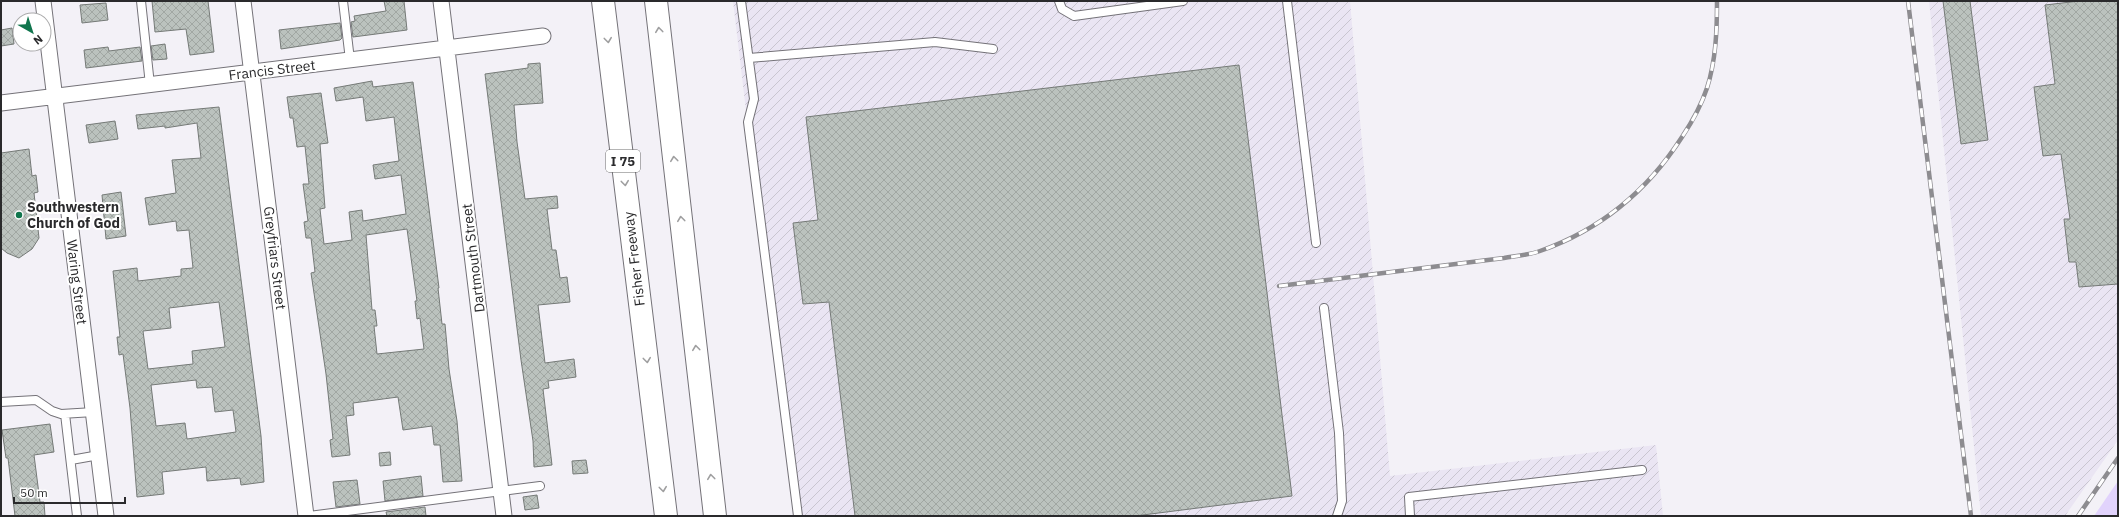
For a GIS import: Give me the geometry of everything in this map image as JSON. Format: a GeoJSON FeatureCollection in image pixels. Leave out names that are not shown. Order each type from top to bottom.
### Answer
{"type":"FeatureCollection","features":[{"type":"Feature","properties":{"kind":"highway","name":"Fisher Freeway"},"geometry":{"type":"LineString","coordinates":[[603,1],[666,516]]}},
{"type":"Feature","properties":{"kind":"highway"},"geometry":{"type":"LineString","coordinates":[[656,1],[715,516]]}},
{"type":"Feature","properties":{"kind":"street","name":"Waring Street"},"geometry":{"type":"LineString","coordinates":[[43,1],[106,516]]}},
{"type":"Feature","properties":{"kind":"street","name":"Greyfriars Street"},"geometry":{"type":"LineString","coordinates":[[243,1],[308,516]]}},
{"type":"Feature","properties":{"kind":"street","name":"Dartmouth Street"},"geometry":{"type":"LineString","coordinates":[[441,1],[504,516]]}},
{"type":"Feature","properties":{"kind":"street","name":"Francis Street"},"geometry":{"type":"LineString","coordinates":[[1,103],[543,36]]}},
{"type":"Feature","properties":{"kind":"lane"},"geometry":{"type":"LineString","coordinates":[[142,1],[150,84]]}},
{"type":"Feature","properties":{"kind":"lane"},"geometry":{"type":"LineString","coordinates":[[343,1],[350,60]]}},
{"type":"Feature","properties":{"kind":"lane"},"geometry":{"type":"LineString","coordinates":[[741,1],[754,99],[748,122],[798,516]]}},
{"type":"Feature","properties":{"kind":"lane"},"geometry":{"type":"LineString","coordinates":[[1059,1],[1062,8],[1074,16],[1183,1]]}},
{"type":"Feature","properties":{"kind":"lane"},"geometry":{"type":"LineString","coordinates":[[1287,1],[1316,242]]}},
{"type":"Feature","properties":{"kind":"lane"},"geometry":{"type":"LineString","coordinates":[[748,58],[935,42],[993,49]]}},
{"type":"Feature","properties":{"kind":"lane"},"geometry":{"type":"LineString","coordinates":[[1324,308],[1339,433],[1342,501],[1337,516]]}},
{"type":"Feature","properties":{"kind":"lane"},"geometry":{"type":"LineString","coordinates":[[1,402],[36,400],[52,411],[65,414],[94,412]]}},
{"type":"Feature","properties":{"kind":"lane"},"geometry":{"type":"LineString","coordinates":[[65,414],[77,516]]}},
{"type":"Feature","properties":{"kind":"lane"},"geometry":{"type":"LineString","coordinates":[[71,460],[99,455]]}},
{"type":"Feature","properties":{"kind":"lane"},"geometry":{"type":"LineString","coordinates":[[1410,516],[1408,497],[1642,470]]}},
{"type":"Feature","properties":{"kind":"lane"},"geometry":{"type":"LineString","coordinates":[[308,516],[540,486]]}},
{"type":"Feature","properties":{"kind":"shaded area"},"geometry":{"type":"Polygon","coordinates":[[[733,1],[1350,1],[1390,476],[1656,445],[1663,516],[794,516],[733,1]]]}},
{"type":"Feature","properties":{"kind":"shaded area"},"geometry":{"type":"Polygon","coordinates":[[[1929,1],[2118,1],[2118,440],[2065,516],[1981,516],[1929,1]]]}},
{"type":"Feature","properties":{"kind":"shaded area"},"geometry":{"type":"Polygon","coordinates":[[[2118,481],[2118,516],[2094,516],[2118,481]]]}},
{"type":"Feature","properties":{"kind":"building"},"geometry":{"type":"Polygon","coordinates":[[[152,1],[208,1],[214,52],[190,55],[186,29],[155,32],[152,1]]]}},
{"type":"Feature","properties":{"kind":"building"},"geometry":{"type":"Polygon","coordinates":[[[384,1],[404,1],[407,30],[353,37],[351,22],[355,21],[354,16],[386,11],[384,1]]]}},
{"type":"Feature","properties":{"kind":"building"},"geometry":{"type":"Polygon","coordinates":[[[1943,1],[1970,1],[1988,140],[1961,144],[1943,1]]]}},
{"type":"Feature","properties":{"kind":"building"},"geometry":{"type":"Polygon","coordinates":[[[2079,1],[2118,1],[2118,284],[2079,287],[2076,262],[2069,262],[2064,219],[2070,219],[2061,154],[2043,156],[2034,87],[2055,84],[2045,5],[2079,1]]]}},
{"type":"Feature","properties":{"kind":"building"},"geometry":{"type":"Polygon","coordinates":[[[106,3],[108,20],[82,23],[80,5],[106,3]]]}},
{"type":"Feature","properties":{"kind":"building"},"geometry":{"type":"Polygon","coordinates":[[[340,23],[342,38],[340,40],[281,49],[279,30],[340,23]]]}},
{"type":"Feature","properties":{"kind":"building"},"geometry":{"type":"Polygon","coordinates":[[[12,28],[12,44],[1,46],[1,30],[12,28]]]}},
{"type":"Feature","properties":{"kind":"building"},"geometry":{"type":"Polygon","coordinates":[[[165,44],[167,59],[153,60],[151,46],[165,44]]]}},
{"type":"Feature","properties":{"kind":"building"},"geometry":{"type":"Polygon","coordinates":[[[108,47],[109,51],[140,47],[142,61],[86,68],[84,50],[108,47]]]}},
{"type":"Feature","properties":{"kind":"building"},"geometry":{"type":"Polygon","coordinates":[[[540,63],[543,103],[514,105],[517,142],[525,199],[557,196],[558,208],[547,209],[552,250],[556,250],[560,278],[567,277],[570,302],[538,305],[545,363],[574,359],[576,377],[548,381],[549,388],[543,389],[552,465],[534,467],[533,441],[521,360],[485,74],[528,68],[528,64],[540,63]]]}},
{"type":"Feature","properties":{"kind":"building"},"geometry":{"type":"Polygon","coordinates":[[[1239,65],[1292,496],[1135,516],[855,516],[829,302],[803,304],[793,223],[818,220],[806,117],[1239,65]]]}},
{"type":"Feature","properties":{"kind":"building"},"geometry":{"type":"Polygon","coordinates":[[[372,81],[373,87],[413,82],[439,288],[442,324],[445,324],[449,369],[457,421],[462,481],[443,482],[440,445],[434,445],[432,426],[403,430],[398,397],[353,403],[354,415],[346,416],[350,455],[332,457],[330,440],[333,439],[326,374],[311,273],[315,272],[311,238],[306,238],[304,222],[308,221],[303,184],[309,184],[305,146],[297,147],[293,118],[290,118],[287,97],[321,93],[328,143],[320,144],[325,208],[320,209],[324,244],[352,240],[349,212],[362,210],[363,221],[406,214],[401,175],[375,179],[373,165],[399,161],[394,117],[366,121],[363,97],[336,101],[334,88],[372,81]],[[407,229],[366,235],[372,310],[375,310],[377,326],[374,326],[377,354],[424,349],[420,318],[417,319],[415,301],[417,301],[407,229]]]}},
{"type":"Feature","properties":{"kind":"building"},"geometry":{"type":"Polygon","coordinates":[[[219,107],[261,436],[264,482],[241,485],[240,478],[207,481],[206,467],[162,472],[164,494],[137,497],[130,408],[123,354],[119,355],[117,337],[120,337],[113,271],[137,268],[138,281],[181,276],[181,269],[193,268],[189,230],[177,231],[176,221],[149,225],[145,198],[176,193],[172,160],[201,158],[197,123],[165,128],[165,126],[138,129],[136,115],[219,107]],[[219,302],[169,308],[171,328],[143,331],[148,369],[193,364],[192,351],[225,347],[219,302]],[[196,380],[151,385],[156,426],[185,423],[187,439],[236,432],[233,410],[215,412],[212,387],[197,388],[196,380]]]}},
{"type":"Feature","properties":{"kind":"building"},"geometry":{"type":"Polygon","coordinates":[[[115,121],[118,139],[89,143],[86,125],[115,121]]]}},
{"type":"Feature","properties":{"kind":"building","name":"Southwestern Church of God"},"geometry":{"type":"Polygon","coordinates":[[[29,149],[32,176],[36,175],[38,192],[34,193],[39,238],[32,249],[19,258],[7,253],[1,248],[1,153],[29,149]]]}},
{"type":"Feature","properties":{"kind":"building"},"geometry":{"type":"Polygon","coordinates":[[[121,192],[126,236],[106,239],[102,195],[121,192]]]}},
{"type":"Feature","properties":{"kind":"building"},"geometry":{"type":"Polygon","coordinates":[[[50,424],[54,452],[34,455],[40,502],[44,502],[45,516],[15,516],[8,458],[6,458],[2,430],[50,424]]]}},
{"type":"Feature","properties":{"kind":"building"},"geometry":{"type":"Polygon","coordinates":[[[390,452],[391,465],[380,466],[379,453],[390,452]]]}},
{"type":"Feature","properties":{"kind":"building"},"geometry":{"type":"Polygon","coordinates":[[[586,460],[588,473],[573,474],[572,461],[586,460]]]}},
{"type":"Feature","properties":{"kind":"building"},"geometry":{"type":"Polygon","coordinates":[[[421,476],[423,496],[385,501],[383,481],[421,476]]]}},
{"type":"Feature","properties":{"kind":"building"},"geometry":{"type":"Polygon","coordinates":[[[357,480],[360,504],[336,507],[333,482],[357,480]]]}},
{"type":"Feature","properties":{"kind":"building"},"geometry":{"type":"Polygon","coordinates":[[[537,495],[539,508],[525,510],[523,497],[537,495]]]}},
{"type":"Feature","properties":{"kind":"building"},"geometry":{"type":"Polygon","coordinates":[[[425,507],[426,516],[387,516],[386,512],[425,507]]]}},
{"type":"Feature","properties":{"kind":"railway"},"geometry":{"type":"LineString","coordinates":[[1279,286],[1527,254],[1540,251],[1562,242],[1583,232],[1602,220],[1638,191],[1654,174],[1669,156],[1696,114],[1707,88],[1712,67],[1716,34],[1717,1]]}},
{"type":"Feature","properties":{"kind":"railway"},"geometry":{"type":"LineString","coordinates":[[1908,1],[1971,516]]}},
{"type":"Feature","properties":{"kind":"railway"},"geometry":{"type":"LineString","coordinates":[[2078,516],[2118,458]]}},
{"type":"Feature","properties":{"kind":"place","name":"Southwestern Church of God"},"geometry":{"type":"Point","coordinates":[19,215]}}]}
